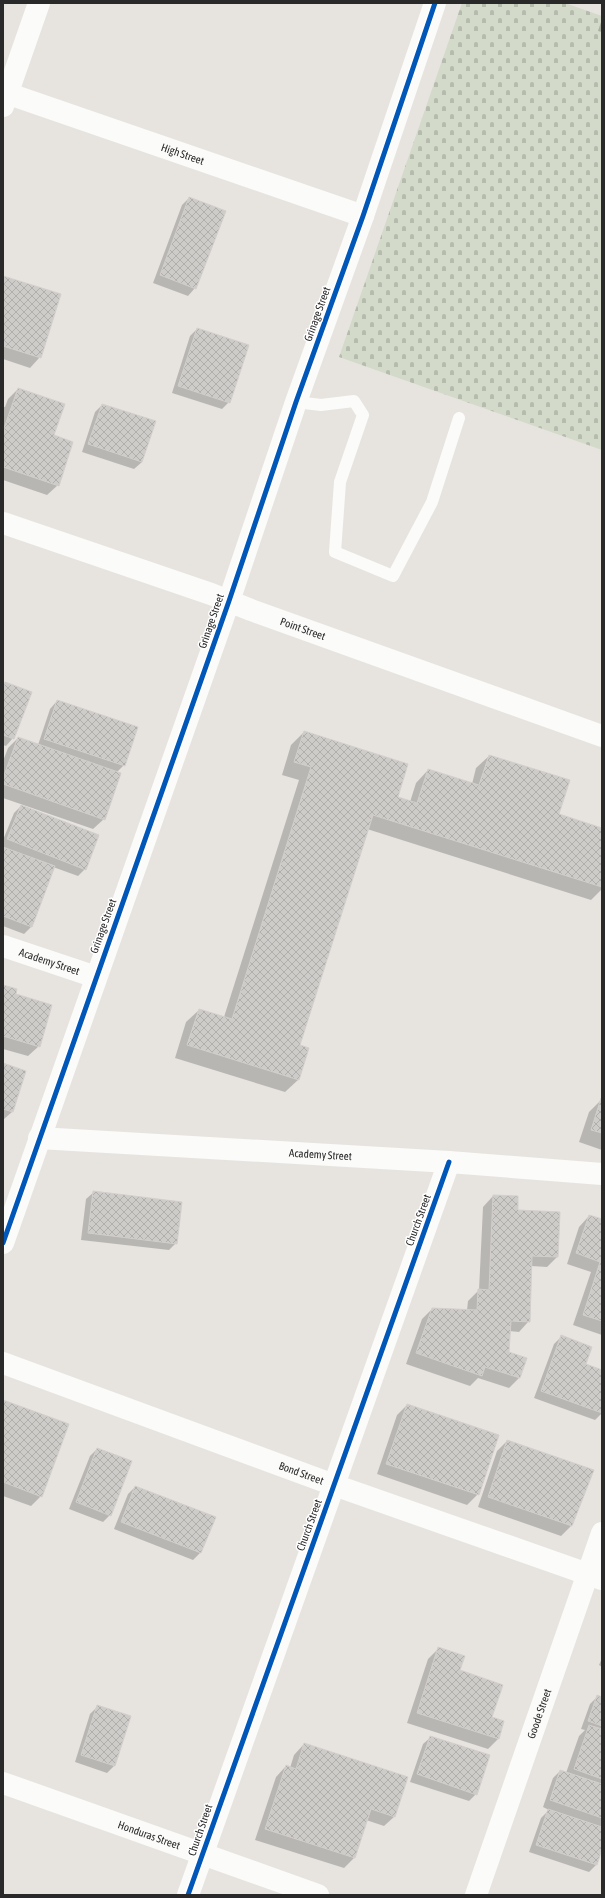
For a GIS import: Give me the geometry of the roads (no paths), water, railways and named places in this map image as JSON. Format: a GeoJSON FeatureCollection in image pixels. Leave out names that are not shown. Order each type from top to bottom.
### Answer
{"type":"FeatureCollection","features":[{"type":"Feature","properties":{"kind":"street"},"geometry":{"type":"LineString","coordinates":[[4,97],[39,3]]}},
{"type":"Feature","properties":{"kind":"street","name":"Grinage Street"},"geometry":{"type":"LineString","coordinates":[[3,1244],[229,601],[296,402],[363,216],[435,3]]}},
{"type":"Feature","properties":{"kind":"street","name":"High Street"},"geometry":{"type":"LineString","coordinates":[[4,97],[363,216]]}},
{"type":"Feature","properties":{"kind":"street","name":"Point Street"},"geometry":{"type":"LineString","coordinates":[[3,522],[229,601],[602,736]]}},
{"type":"Feature","properties":{"kind":"street","name":"Academy Street"},"geometry":{"type":"LineString","coordinates":[[3,946],[96,977]]}},
{"type":"Feature","properties":{"kind":"street","name":"Academy Street"},"geometry":{"type":"LineString","coordinates":[[39,1138],[449,1162],[602,1174]]}},
{"type":"Feature","properties":{"kind":"street","name":"Church Street"},"geometry":{"type":"LineString","coordinates":[[188,1895],[449,1162]]}},
{"type":"Feature","properties":{"kind":"street","name":"Bond Street"},"geometry":{"type":"LineString","coordinates":[[3,1363],[334,1485],[595,1577]]}},
{"type":"Feature","properties":{"kind":"street","name":"Goode Street"},"geometry":{"type":"LineString","coordinates":[[476,1895],[595,1577],[602,1533]]}},
{"type":"Feature","properties":{"kind":"street","name":"Honduras Street"},"geometry":{"type":"LineString","coordinates":[[3,1783],[318,1895]]}},
{"type":"Feature","properties":{"kind":"lane"},"geometry":{"type":"LineString","coordinates":[[296,402],[321,405],[354,401],[363,415],[340,482],[335,552],[392,576],[432,502],[459,418]]}}]}
